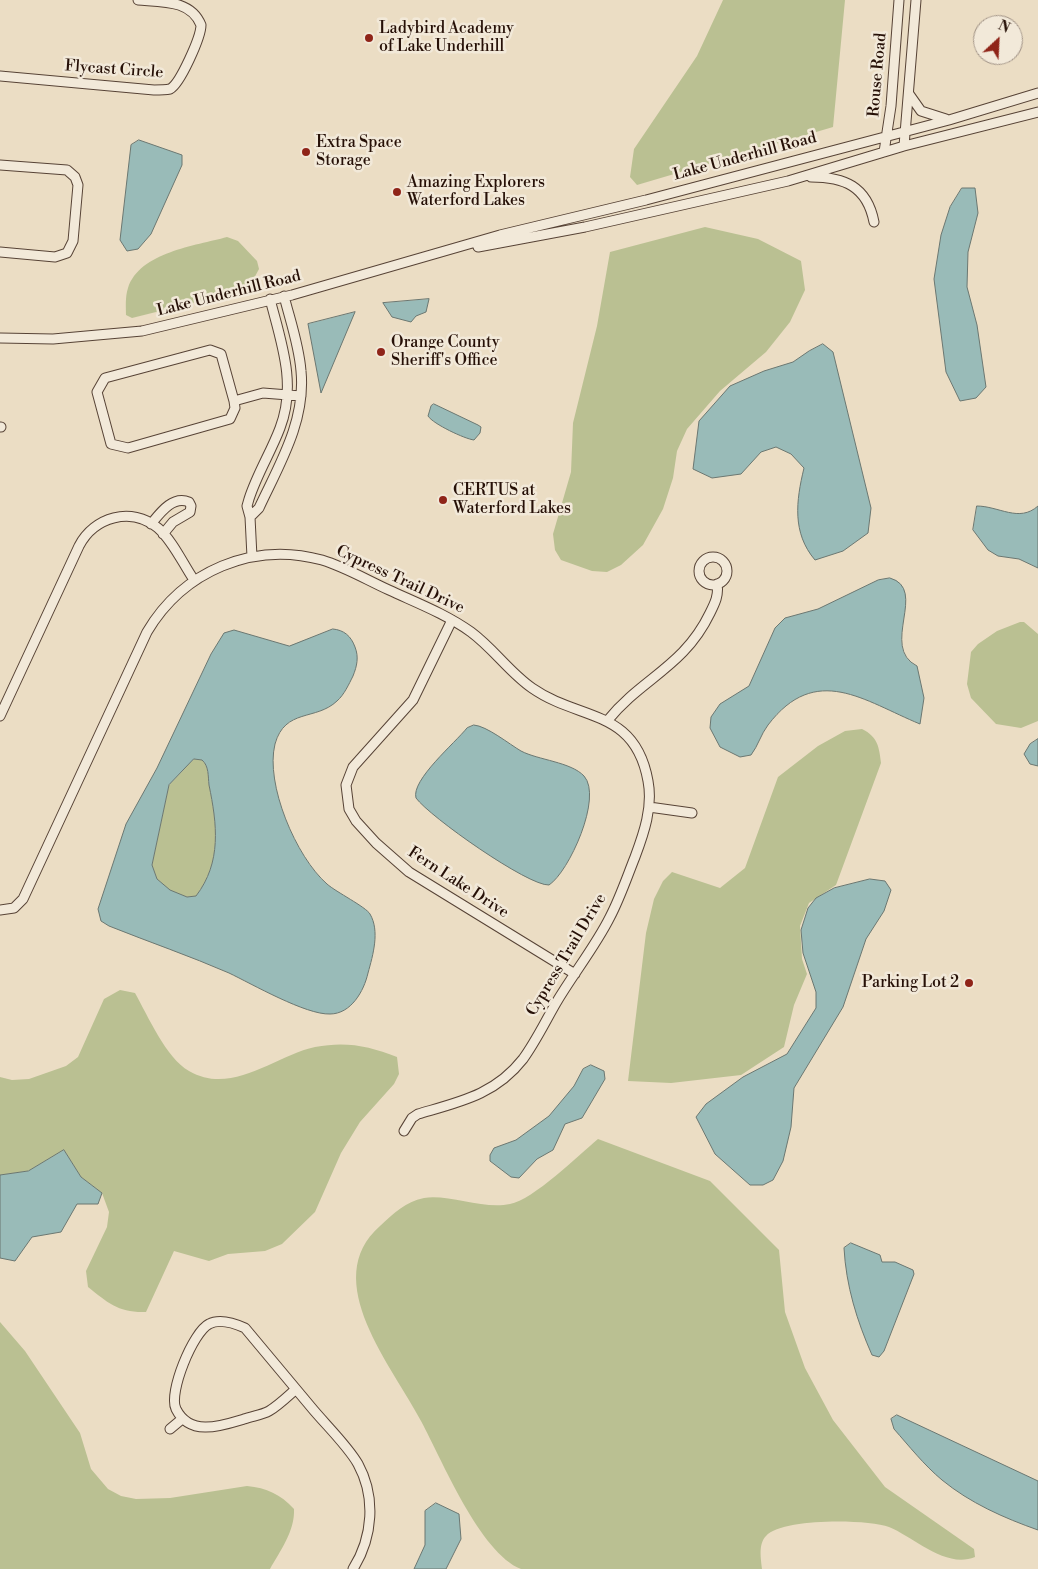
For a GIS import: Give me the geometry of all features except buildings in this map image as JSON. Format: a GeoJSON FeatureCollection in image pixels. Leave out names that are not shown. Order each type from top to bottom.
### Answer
{"type":"FeatureCollection","features":[{"type":"Feature","properties":{"kind":"street","name":"Flycast Circle"},"geometry":{"type":"LineString","coordinates":[[0,76],[154,90],[169,89],[176,84],[197,41],[201,25],[192,9],[184,4],[138,0]]}},
{"type":"Feature","properties":{"kind":"street","name":"Rouse Road"},"geometry":{"type":"LineString","coordinates":[[884,152],[899,0]]}},
{"type":"Feature","properties":{"kind":"street","name":"Rouse Road"},"geometry":{"type":"LineString","coordinates":[[904,146],[916,0]]}},
{"type":"Feature","properties":{"kind":"street","name":"Lake Underhill Road"},"geometry":{"type":"LineString","coordinates":[[0,338],[53,339],[142,331],[284,296],[460,248],[500,235],[606,210],[949,120],[1038,93]]}},
{"type":"Feature","properties":{"kind":"street"},"geometry":{"type":"LineString","coordinates":[[909,94],[922,111],[949,120]]}},
{"type":"Feature","properties":{"kind":"street","name":"Lake Underhill Road"},"geometry":{"type":"LineString","coordinates":[[460,248],[489,246],[585,227],[803,176],[904,146],[1038,112]]}},
{"type":"Feature","properties":{"kind":"street"},"geometry":{"type":"LineString","coordinates":[[0,165],[67,170],[75,177],[78,185],[73,244],[67,253],[55,257],[0,252]]}},
{"type":"Feature","properties":{"kind":"street"},"geometry":{"type":"LineString","coordinates":[[803,176],[830,177],[849,183],[859,190],[868,201],[874,222]]}},
{"type":"Feature","properties":{"kind":"street"},"geometry":{"type":"LineString","coordinates":[[250,517],[258,510],[293,432],[301,396],[299,358],[284,296]]}},
{"type":"Feature","properties":{"kind":"street"},"geometry":{"type":"LineString","coordinates":[[252,557],[250,517],[247,504],[280,428],[287,395],[285,359],[270,299]]}},
{"type":"Feature","properties":{"kind":"street"},"geometry":{"type":"LineString","coordinates":[[210,350],[221,354],[234,401],[235,408],[230,419],[128,448],[115,446],[108,440],[97,392],[102,381],[110,376],[210,350]]}},
{"type":"Feature","properties":{"kind":"street"},"geometry":{"type":"LineString","coordinates":[[234,401],[263,393],[301,396]]}},
{"type":"Feature","properties":{"kind":"street"},"geometry":{"type":"LineString","coordinates":[[262,470],[274,475]]}},
{"type":"Feature","properties":{"kind":"street"},"geometry":{"type":"LineString","coordinates":[[151,524],[172,504],[180,500],[189,502],[191,506],[190,512],[173,522],[163,534]]}},
{"type":"Feature","properties":{"kind":"street"},"geometry":{"type":"LineString","coordinates":[[0,716],[84,536],[98,524],[115,517],[132,517],[151,524],[163,534],[194,580]]}},
{"type":"Feature","properties":{"kind":"street","name":"Cypress Trail Drive"},"geometry":{"type":"LineString","coordinates":[[0,910],[14,908],[26,895],[150,628],[168,603],[194,580],[219,567],[252,557],[284,554],[324,561],[452,620],[486,644],[518,677],[536,691],[557,702],[608,720],[628,739],[639,754],[648,778],[649,807],[640,845],[616,906],[529,1051],[508,1077],[474,1098],[416,1115],[404,1131]]}},
{"type":"Feature","properties":{"kind":"street"},"geometry":{"type":"LineString","coordinates":[[608,720],[623,703],[666,670],[689,647],[702,628],[716,601],[717,584]]}},
{"type":"Feature","properties":{"kind":"street","name":"Fern Lake Drive"},"geometry":{"type":"LineString","coordinates":[[452,620],[414,700],[353,767],[346,785],[349,809],[356,821],[376,843],[409,872],[575,974]]}},
{"type":"Feature","properties":{"kind":"street"},"geometry":{"type":"LineString","coordinates":[[649,807],[692,813]]}},
{"type":"Feature","properties":{"kind":"street"},"geometry":{"type":"LineString","coordinates":[[296,1389],[269,1411],[211,1429],[194,1426],[182,1419],[175,1408],[174,1392],[198,1332],[210,1323],[233,1322],[245,1328],[358,1463],[370,1500],[370,1530],[360,1558],[352,1569]]}},
{"type":"Feature","properties":{"kind":"street"},"geometry":{"type":"LineString","coordinates":[[170,1429],[182,1419]]}},
{"type":"Feature","properties":{"kind":"green space"},"geometry":{"type":"Polygon","coordinates":[[[723,0],[845,0],[833,127],[637,185],[630,177],[634,149],[697,56],[723,0]]]}},
{"type":"Feature","properties":{"kind":"green space"},"geometry":{"type":"Polygon","coordinates":[[[705,227],[758,239],[801,261],[805,290],[790,322],[766,352],[720,391],[687,429],[677,451],[673,478],[663,509],[643,545],[621,565],[607,572],[592,571],[561,560],[555,550],[553,534],[571,472],[573,423],[597,326],[610,252],[705,227]]]}},
{"type":"Feature","properties":{"kind":"green space"},"geometry":{"type":"Polygon","coordinates":[[[227,237],[238,241],[257,261],[259,269],[252,282],[246,287],[208,299],[132,318],[126,315],[128,288],[134,276],[144,266],[170,252],[227,237]]]}},
{"type":"Feature","properties":{"kind":"green space"},"geometry":{"type":"Polygon","coordinates":[[[1024,622],[1038,634],[1038,721],[1021,728],[996,724],[971,698],[967,684],[971,652],[978,644],[997,631],[1024,622]]]}},
{"type":"Feature","properties":{"kind":"green space"},"geometry":{"type":"Polygon","coordinates":[[[862,729],[875,739],[881,763],[836,885],[809,903],[800,926],[802,959],[807,974],[794,1005],[784,1047],[741,1075],[671,1083],[628,1081],[646,933],[654,899],[663,881],[672,872],[720,888],[745,868],[778,777],[818,746],[845,731],[862,729]]]}},
{"type":"Feature","properties":{"kind":"green space"},"geometry":{"type":"Polygon","coordinates":[[[194,759],[202,760],[207,768],[214,814],[215,842],[214,856],[204,883],[196,896],[187,897],[170,891],[157,879],[152,865],[169,785],[194,759]]]}},
{"type":"Feature","properties":{"kind":"green space"},"geometry":{"type":"Polygon","coordinates":[[[120,990],[135,993],[158,1036],[173,1057],[189,1071],[205,1078],[237,1077],[315,1047],[337,1044],[367,1047],[397,1057],[399,1074],[394,1084],[360,1122],[341,1153],[315,1212],[282,1244],[265,1251],[228,1254],[209,1261],[174,1251],[146,1312],[128,1311],[114,1306],[88,1287],[86,1271],[107,1227],[109,1212],[102,1193],[81,1177],[64,1150],[28,1171],[0,1175],[0,1077],[12,1080],[29,1079],[66,1066],[78,1057],[104,999],[120,990]]]}},
{"type":"Feature","properties":{"kind":"green space"},"geometry":{"type":"Polygon","coordinates":[[[598,1139],[710,1181],[779,1250],[785,1312],[805,1368],[833,1420],[885,1487],[974,1549],[975,1557],[964,1560],[952,1559],[930,1550],[889,1527],[878,1524],[845,1522],[806,1523],[775,1530],[763,1539],[761,1552],[762,1569],[521,1569],[506,1560],[491,1545],[464,1504],[421,1421],[379,1350],[367,1324],[358,1297],[356,1272],[363,1248],[380,1226],[405,1205],[424,1198],[434,1197],[489,1205],[510,1204],[520,1201],[543,1186],[598,1139]]]}},
{"type":"Feature","properties":{"kind":"green space"},"geometry":{"type":"Polygon","coordinates":[[[0,1322],[25,1351],[80,1433],[91,1469],[108,1489],[121,1496],[136,1499],[170,1498],[247,1486],[261,1488],[273,1493],[289,1504],[294,1509],[292,1525],[270,1569],[0,1569],[0,1322]]]}},
{"type":"Feature","properties":{"kind":"water"},"geometry":{"type":"Polygon","coordinates":[[[139,140],[182,155],[182,165],[151,234],[138,249],[127,251],[120,240],[131,145],[139,140]]]}},
{"type":"Feature","properties":{"kind":"water"},"geometry":{"type":"Polygon","coordinates":[[[962,188],[975,188],[978,213],[968,252],[967,287],[977,325],[986,387],[976,398],[960,401],[946,372],[934,279],[941,235],[950,207],[962,188]]]}},
{"type":"Feature","properties":{"kind":"water"},"geometry":{"type":"Polygon","coordinates":[[[429,299],[426,312],[416,316],[411,322],[392,317],[383,303],[429,299]]]}},
{"type":"Feature","properties":{"kind":"water"},"geometry":{"type":"Polygon","coordinates":[[[355,312],[321,393],[308,324],[355,312]]]}},
{"type":"Feature","properties":{"kind":"water"},"geometry":{"type":"Polygon","coordinates":[[[823,344],[833,352],[871,508],[868,533],[843,551],[815,560],[802,539],[799,528],[799,492],[804,468],[791,454],[776,447],[761,452],[741,474],[712,478],[693,469],[699,421],[730,386],[764,371],[793,362],[823,344]]]}},
{"type":"Feature","properties":{"kind":"water"},"geometry":{"type":"Polygon","coordinates":[[[434,404],[478,425],[481,427],[480,433],[474,440],[449,431],[436,423],[428,416],[431,406],[434,404]]]}},
{"type":"Feature","properties":{"kind":"water"},"geometry":{"type":"Polygon","coordinates":[[[977,506],[1024,513],[1038,506],[1038,568],[1019,559],[998,556],[988,550],[973,530],[977,506]]]}},
{"type":"Feature","properties":{"kind":"water"},"geometry":{"type":"Polygon","coordinates":[[[890,578],[901,584],[905,594],[906,606],[902,646],[907,657],[917,666],[924,698],[920,724],[860,698],[841,692],[822,691],[804,695],[786,706],[763,732],[751,755],[740,757],[720,747],[710,728],[711,717],[720,704],[749,686],[775,628],[785,618],[818,609],[878,580],[890,578]]]}},
{"type":"Feature","properties":{"kind":"water"},"geometry":{"type":"Polygon","coordinates":[[[333,629],[344,632],[349,637],[357,654],[354,672],[342,696],[329,707],[302,716],[286,725],[275,744],[273,760],[279,799],[294,838],[304,856],[315,872],[327,884],[370,914],[375,928],[373,951],[366,980],[360,994],[344,1010],[330,1014],[307,1010],[229,973],[109,926],[101,921],[98,909],[126,824],[157,768],[211,654],[224,633],[234,630],[289,646],[333,629]],[[194,759],[169,785],[152,865],[157,879],[170,890],[187,897],[196,896],[210,870],[214,856],[214,814],[208,771],[202,760],[194,759]]]}},
{"type":"Feature","properties":{"kind":"water"},"geometry":{"type":"Polygon","coordinates":[[[474,725],[491,732],[521,751],[571,767],[584,776],[589,786],[587,816],[581,834],[566,865],[549,885],[538,882],[501,863],[440,820],[416,798],[416,790],[427,772],[467,728],[474,725]]]}},
{"type":"Feature","properties":{"kind":"water"},"geometry":{"type":"Polygon","coordinates":[[[1038,739],[1038,766],[1030,764],[1024,754],[1030,744],[1038,739]]]}},
{"type":"Feature","properties":{"kind":"water"},"geometry":{"type":"Polygon","coordinates":[[[870,879],[885,881],[891,890],[884,911],[866,939],[843,1007],[794,1088],[791,1127],[783,1161],[773,1180],[763,1185],[750,1185],[715,1154],[696,1117],[706,1104],[743,1077],[787,1054],[816,1008],[816,992],[803,953],[801,930],[808,908],[816,898],[834,888],[870,879]]]}},
{"type":"Feature","properties":{"kind":"water"},"geometry":{"type":"Polygon","coordinates":[[[591,1065],[604,1071],[605,1079],[582,1118],[565,1124],[553,1150],[537,1159],[519,1178],[511,1177],[490,1161],[490,1155],[494,1148],[516,1140],[549,1116],[574,1086],[583,1069],[591,1065]]]}},
{"type":"Feature","properties":{"kind":"water"},"geometry":{"type":"Polygon","coordinates":[[[64,1150],[81,1177],[102,1193],[98,1204],[77,1204],[61,1232],[32,1237],[15,1261],[0,1258],[0,1175],[28,1171],[64,1150]]]}},
{"type":"Feature","properties":{"kind":"water"},"geometry":{"type":"Polygon","coordinates":[[[851,1243],[880,1255],[882,1262],[895,1262],[913,1270],[914,1274],[884,1351],[879,1357],[872,1355],[857,1316],[850,1290],[844,1248],[851,1243]]]}},
{"type":"Feature","properties":{"kind":"water"},"geometry":{"type":"Polygon","coordinates":[[[897,1415],[1038,1481],[1038,1530],[988,1509],[964,1496],[942,1480],[894,1429],[891,1419],[897,1415]]]}},
{"type":"Feature","properties":{"kind":"water"},"geometry":{"type":"Polygon","coordinates":[[[436,1503],[459,1514],[461,1539],[446,1569],[414,1569],[425,1545],[425,1511],[436,1503]]]}},
{"type":"Feature","properties":{"kind":"place","name":"Ladybird Academy of Lake Underhill"},"geometry":{"type":"Point","coordinates":[369,38]}},
{"type":"Feature","properties":{"kind":"place","name":"Extra Space Storage"},"geometry":{"type":"Point","coordinates":[306,152]}},
{"type":"Feature","properties":{"kind":"place","name":"Amazing Explorers Waterford Lakes"},"geometry":{"type":"Point","coordinates":[397,192]}},
{"type":"Feature","properties":{"kind":"place","name":"Orange County Sheriff's Office"},"geometry":{"type":"Point","coordinates":[381,352]}},
{"type":"Feature","properties":{"kind":"place","name":"CERTUS at Waterford Lakes"},"geometry":{"type":"Point","coordinates":[443,500]}},
{"type":"Feature","properties":{"kind":"place","name":"Parking Lot 2"},"geometry":{"type":"Point","coordinates":[969,983]}}]}
